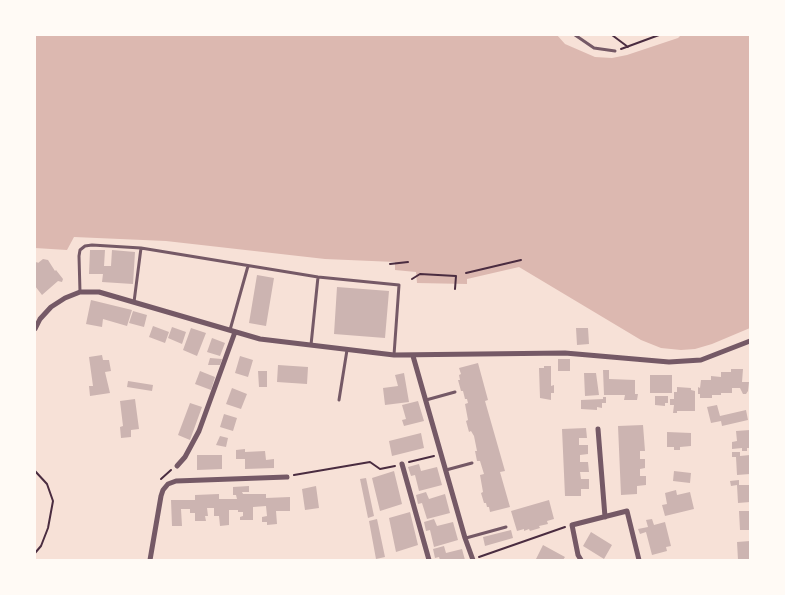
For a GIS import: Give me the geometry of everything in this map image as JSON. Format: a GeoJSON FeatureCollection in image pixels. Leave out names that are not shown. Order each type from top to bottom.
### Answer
{"type":"FeatureCollection","features":[{"type":"Feature","properties":{"kind":"street"},"geometry":{"type":"LineString","coordinates":[[35,329],[40,319],[51,307],[65,298],[80,292],[99,292],[260,339],[394,355],[520,352],[565,353],[669,362],[702,360],[750,341]]}},
{"type":"Feature","properties":{"kind":"street"},"geometry":{"type":"LineString","coordinates":[[177,466],[186,457],[199,431],[232,332]]}},
{"type":"Feature","properties":{"kind":"street"},"geometry":{"type":"LineString","coordinates":[[413,356],[473,560]]}},
{"type":"Feature","properties":{"kind":"street"},"geometry":{"type":"LineString","coordinates":[[598,429],[605,517]]}},
{"type":"Feature","properties":{"kind":"street"},"geometry":{"type":"LineString","coordinates":[[402,464],[429,560]]}},
{"type":"Feature","properties":{"kind":"street"},"geometry":{"type":"LineString","coordinates":[[150,560],[161,496],[168,484],[176,481],[287,477]]}},
{"type":"Feature","properties":{"kind":"street"},"geometry":{"type":"LineString","coordinates":[[581,560],[578,555],[572,525],[627,511],[639,560]]}},
{"type":"Feature","properties":{"kind":"lane"},"geometry":{"type":"LineString","coordinates":[[575,35],[594,48],[615,51]]}},
{"type":"Feature","properties":{"kind":"lane"},"geometry":{"type":"LineString","coordinates":[[80,292],[78,256],[80,250],[85,246],[92,245],[141,248],[318,277],[399,285],[394,355]]}},
{"type":"Feature","properties":{"kind":"lane"},"geometry":{"type":"LineString","coordinates":[[134,302],[141,248]]}},
{"type":"Feature","properties":{"kind":"lane"},"geometry":{"type":"LineString","coordinates":[[232,332],[248,266]]}},
{"type":"Feature","properties":{"kind":"lane"},"geometry":{"type":"LineString","coordinates":[[311,346],[318,277]]}},
{"type":"Feature","properties":{"kind":"lane"},"geometry":{"type":"LineString","coordinates":[[339,400],[347,350]]}},
{"type":"Feature","properties":{"kind":"lane"},"geometry":{"type":"LineString","coordinates":[[426,400],[455,392]]}},
{"type":"Feature","properties":{"kind":"lane"},"geometry":{"type":"LineString","coordinates":[[446,470],[472,463]]}},
{"type":"Feature","properties":{"kind":"lane"},"geometry":{"type":"LineString","coordinates":[[465,538],[506,527]]}},
{"type":"Feature","properties":{"kind":"path"},"geometry":{"type":"LineString","coordinates":[[612,35],[628,47]]}},
{"type":"Feature","properties":{"kind":"path"},"geometry":{"type":"LineString","coordinates":[[615,51],[659,35]]}},
{"type":"Feature","properties":{"kind":"path"},"geometry":{"type":"LineString","coordinates":[[466,273],[521,260]]}},
{"type":"Feature","properties":{"kind":"path"},"geometry":{"type":"LineString","coordinates":[[390,264],[408,262]]}},
{"type":"Feature","properties":{"kind":"path"},"geometry":{"type":"LineString","coordinates":[[412,279],[420,274],[456,276],[455,289]]}},
{"type":"Feature","properties":{"kind":"path"},"geometry":{"type":"LineString","coordinates":[[287,477],[370,462],[380,470],[441,454]]}},
{"type":"Feature","properties":{"kind":"path"},"geometry":{"type":"LineString","coordinates":[[35,471],[48,484],[53,502],[48,528],[41,546],[35,553]]}},
{"type":"Feature","properties":{"kind":"path"},"geometry":{"type":"LineString","coordinates":[[473,560],[572,525]]}},
{"type":"Feature","properties":{"kind":"shaded area"},"geometry":{"type":"Polygon","coordinates":[[[35,35],[557,35],[565,44],[595,57],[612,58],[678,38],[681,35],[750,35],[750,328],[695,349],[661,348],[641,340],[519,267],[467,279],[467,284],[417,283],[416,272],[395,270],[395,262],[325,259],[166,241],[74,237],[67,250],[35,248],[35,35]]]}},
{"type":"Feature","properties":{"kind":"building"},"geometry":{"type":"Polygon","coordinates":[[[90,250],[105,250],[104,266],[111,266],[112,250],[135,252],[133,284],[102,282],[103,274],[89,274],[90,250]]]}},
{"type":"Feature","properties":{"kind":"building"},"geometry":{"type":"Polygon","coordinates":[[[43,259],[48,260],[63,279],[62,282],[58,281],[42,295],[35,286],[35,263],[43,259]]]}},
{"type":"Feature","properties":{"kind":"building"},"geometry":{"type":"Polygon","coordinates":[[[257,275],[274,278],[266,326],[249,323],[257,275]]]}},
{"type":"Feature","properties":{"kind":"building"},"geometry":{"type":"Polygon","coordinates":[[[337,287],[389,291],[385,338],[334,334],[337,287]]]}},
{"type":"Feature","properties":{"kind":"building"},"geometry":{"type":"Polygon","coordinates":[[[91,300],[132,310],[127,326],[103,319],[102,327],[86,324],[91,300]]]}},
{"type":"Feature","properties":{"kind":"building"},"geometry":{"type":"Polygon","coordinates":[[[133,311],[147,315],[144,327],[129,323],[133,311]]]}},
{"type":"Feature","properties":{"kind":"building"},"geometry":{"type":"Polygon","coordinates":[[[153,326],[169,332],[165,343],[149,337],[153,326]]]}},
{"type":"Feature","properties":{"kind":"building"},"geometry":{"type":"Polygon","coordinates":[[[172,327],[186,332],[182,344],[168,338],[172,327]]]}},
{"type":"Feature","properties":{"kind":"building"},"geometry":{"type":"Polygon","coordinates":[[[191,328],[206,333],[197,356],[183,350],[191,328]]]}},
{"type":"Feature","properties":{"kind":"building"},"geometry":{"type":"Polygon","coordinates":[[[576,328],[588,328],[589,344],[577,345],[576,328]]]}},
{"type":"Feature","properties":{"kind":"building"},"geometry":{"type":"Polygon","coordinates":[[[212,338],[225,343],[220,356],[207,352],[212,338]]]}},
{"type":"Feature","properties":{"kind":"building"},"geometry":{"type":"Polygon","coordinates":[[[102,355],[103,360],[109,360],[111,371],[105,372],[110,393],[90,396],[89,386],[93,386],[89,357],[102,355]]]}},
{"type":"Feature","properties":{"kind":"building"},"geometry":{"type":"Polygon","coordinates":[[[240,356],[253,360],[248,377],[235,373],[240,356]]]}},
{"type":"Feature","properties":{"kind":"building"},"geometry":{"type":"Polygon","coordinates":[[[210,358],[222,359],[220,365],[208,365],[210,358]]]}},
{"type":"Feature","properties":{"kind":"building"},"geometry":{"type":"Polygon","coordinates":[[[558,359],[570,359],[570,371],[558,371],[558,359]]]}},
{"type":"Feature","properties":{"kind":"building"},"geometry":{"type":"Polygon","coordinates":[[[478,363],[488,400],[485,401],[505,471],[500,472],[510,507],[490,512],[489,507],[484,503],[481,493],[483,492],[480,475],[484,474],[480,461],[477,461],[474,436],[471,431],[469,432],[466,421],[468,420],[465,404],[468,403],[463,391],[461,391],[458,380],[460,380],[459,375],[461,374],[459,368],[478,363]]]}},
{"type":"Feature","properties":{"kind":"building"},"geometry":{"type":"Polygon","coordinates":[[[278,365],[308,367],[307,384],[277,382],[278,365]]]}},
{"type":"Feature","properties":{"kind":"building"},"geometry":{"type":"Polygon","coordinates":[[[544,366],[551,366],[551,386],[554,385],[554,393],[551,393],[551,400],[540,398],[539,368],[544,368],[544,366]]]}},
{"type":"Feature","properties":{"kind":"building"},"geometry":{"type":"Polygon","coordinates":[[[731,369],[743,369],[742,382],[749,382],[746,394],[743,394],[740,388],[732,388],[732,393],[712,395],[712,398],[700,398],[698,387],[700,388],[701,380],[711,380],[711,376],[721,377],[721,372],[731,372],[731,369]]]}},
{"type":"Feature","properties":{"kind":"building"},"geometry":{"type":"Polygon","coordinates":[[[603,370],[609,370],[609,379],[635,380],[635,394],[638,394],[637,400],[624,400],[625,395],[604,395],[603,370]]]}},
{"type":"Feature","properties":{"kind":"building"},"geometry":{"type":"Polygon","coordinates":[[[200,371],[215,377],[211,390],[195,384],[200,371]]]}},
{"type":"Feature","properties":{"kind":"building"},"geometry":{"type":"Polygon","coordinates":[[[258,371],[267,371],[267,387],[259,387],[258,371]]]}},
{"type":"Feature","properties":{"kind":"building"},"geometry":{"type":"Polygon","coordinates":[[[404,373],[409,402],[385,405],[383,388],[398,386],[395,375],[404,373]]]}},
{"type":"Feature","properties":{"kind":"building"},"geometry":{"type":"Polygon","coordinates":[[[584,373],[596,373],[599,395],[585,396],[584,373]]]}},
{"type":"Feature","properties":{"kind":"building"},"geometry":{"type":"Polygon","coordinates":[[[650,375],[672,375],[672,393],[650,393],[650,375]]]}},
{"type":"Feature","properties":{"kind":"building"},"geometry":{"type":"Polygon","coordinates":[[[128,381],[153,385],[152,391],[127,387],[128,381]]]}},
{"type":"Feature","properties":{"kind":"building"},"geometry":{"type":"Polygon","coordinates":[[[677,387],[691,388],[691,390],[695,391],[695,411],[677,411],[677,413],[673,413],[674,405],[670,405],[670,399],[674,399],[674,392],[677,392],[677,387]]]}},
{"type":"Feature","properties":{"kind":"building"},"geometry":{"type":"Polygon","coordinates":[[[232,388],[247,394],[241,409],[226,404],[232,388]]]}},
{"type":"Feature","properties":{"kind":"building"},"geometry":{"type":"Polygon","coordinates":[[[655,396],[668,396],[668,403],[665,403],[665,406],[655,405],[655,396]]]}},
{"type":"Feature","properties":{"kind":"building"},"geometry":{"type":"Polygon","coordinates":[[[603,397],[606,397],[606,403],[602,403],[602,408],[597,407],[597,410],[581,409],[581,400],[603,399],[603,397]]]}},
{"type":"Feature","properties":{"kind":"building"},"geometry":{"type":"Polygon","coordinates":[[[135,399],[139,429],[131,430],[131,437],[121,438],[120,427],[123,426],[120,401],[135,399]]]}},
{"type":"Feature","properties":{"kind":"building"},"geometry":{"type":"Polygon","coordinates":[[[418,401],[424,421],[404,426],[402,420],[406,419],[402,405],[418,401]]]}},
{"type":"Feature","properties":{"kind":"building"},"geometry":{"type":"Polygon","coordinates":[[[190,403],[202,407],[190,440],[178,435],[190,403]]]}},
{"type":"Feature","properties":{"kind":"building"},"geometry":{"type":"Polygon","coordinates":[[[717,405],[720,416],[746,410],[748,420],[722,426],[721,421],[711,423],[707,407],[717,405]]]}},
{"type":"Feature","properties":{"kind":"building"},"geometry":{"type":"Polygon","coordinates":[[[224,414],[237,418],[233,431],[220,427],[224,414]]]}},
{"type":"Feature","properties":{"kind":"building"},"geometry":{"type":"Polygon","coordinates":[[[643,425],[645,451],[640,451],[640,459],[645,459],[645,468],[640,469],[640,476],[646,476],[646,485],[637,486],[637,494],[621,495],[618,426],[643,425]]]}},
{"type":"Feature","properties":{"kind":"building"},"geometry":{"type":"Polygon","coordinates":[[[586,428],[587,438],[579,438],[579,445],[588,445],[588,454],[580,455],[580,462],[588,462],[589,472],[580,472],[581,479],[589,479],[589,489],[581,489],[581,496],[565,496],[562,429],[586,428]]]}},
{"type":"Feature","properties":{"kind":"building"},"geometry":{"type":"Polygon","coordinates":[[[750,430],[750,448],[747,448],[747,451],[742,451],[742,448],[732,449],[732,442],[737,441],[736,431],[750,430]]]}},
{"type":"Feature","properties":{"kind":"building"},"geometry":{"type":"Polygon","coordinates":[[[667,432],[691,433],[691,446],[680,447],[680,450],[674,450],[674,447],[667,447],[667,432]]]}},
{"type":"Feature","properties":{"kind":"building"},"geometry":{"type":"Polygon","coordinates":[[[421,433],[424,448],[392,456],[389,441],[421,433]]]}},
{"type":"Feature","properties":{"kind":"building"},"geometry":{"type":"Polygon","coordinates":[[[220,436],[228,438],[226,447],[216,445],[220,436]]]}},
{"type":"Feature","properties":{"kind":"building"},"geometry":{"type":"Polygon","coordinates":[[[245,449],[245,452],[265,451],[266,460],[274,459],[274,468],[245,469],[245,459],[236,459],[236,450],[245,449]]]}},
{"type":"Feature","properties":{"kind":"building"},"geometry":{"type":"Polygon","coordinates":[[[732,452],[740,452],[740,456],[750,455],[750,474],[737,475],[736,457],[732,457],[732,452]]]}},
{"type":"Feature","properties":{"kind":"building"},"geometry":{"type":"Polygon","coordinates":[[[197,455],[222,455],[222,469],[197,470],[197,455]]]}},
{"type":"Feature","properties":{"kind":"building"},"geometry":{"type":"Polygon","coordinates":[[[419,464],[421,471],[437,467],[442,485],[419,491],[415,475],[411,476],[408,467],[419,464]]]}},
{"type":"Feature","properties":{"kind":"building"},"geometry":{"type":"Polygon","coordinates":[[[394,471],[402,504],[380,511],[372,478],[394,471]]]}},
{"type":"Feature","properties":{"kind":"building"},"geometry":{"type":"Polygon","coordinates":[[[674,471],[691,473],[690,483],[673,481],[674,471]]]}},
{"type":"Feature","properties":{"kind":"building"},"geometry":{"type":"Polygon","coordinates":[[[366,478],[374,516],[368,518],[360,479],[366,478]]]}},
{"type":"Feature","properties":{"kind":"building"},"geometry":{"type":"Polygon","coordinates":[[[739,480],[739,485],[750,485],[750,502],[738,503],[737,485],[731,486],[730,481],[739,480]]]}},
{"type":"Feature","properties":{"kind":"building"},"geometry":{"type":"Polygon","coordinates":[[[249,486],[249,492],[242,492],[243,494],[266,494],[266,498],[290,497],[290,511],[276,511],[277,524],[267,525],[267,522],[262,522],[262,517],[267,516],[266,506],[253,507],[253,520],[240,520],[243,512],[229,510],[229,525],[220,526],[219,516],[214,516],[214,508],[207,508],[208,516],[205,516],[206,521],[195,521],[195,513],[190,513],[190,509],[181,509],[182,526],[172,526],[171,500],[195,500],[195,495],[219,494],[219,499],[237,499],[236,495],[233,495],[233,487],[249,486]]]}},
{"type":"Feature","properties":{"kind":"building"},"geometry":{"type":"Polygon","coordinates":[[[316,486],[319,508],[305,510],[302,489],[316,486]]]}},
{"type":"Feature","properties":{"kind":"building"},"geometry":{"type":"Polygon","coordinates":[[[676,490],[677,495],[690,492],[694,509],[665,516],[662,505],[667,504],[665,493],[676,490]]]}},
{"type":"Feature","properties":{"kind":"building"},"geometry":{"type":"Polygon","coordinates":[[[426,492],[429,499],[445,494],[450,513],[427,519],[422,503],[418,504],[416,495],[426,492]]]}},
{"type":"Feature","properties":{"kind":"building"},"geometry":{"type":"Polygon","coordinates":[[[549,500],[554,519],[547,521],[548,524],[539,526],[540,528],[530,531],[529,529],[524,531],[524,529],[517,531],[511,511],[549,500]]]}},
{"type":"Feature","properties":{"kind":"building"},"geometry":{"type":"Polygon","coordinates":[[[739,511],[750,511],[750,530],[740,530],[739,511]]]}},
{"type":"Feature","properties":{"kind":"building"},"geometry":{"type":"Polygon","coordinates":[[[410,512],[418,545],[396,552],[389,518],[410,512]]]}},
{"type":"Feature","properties":{"kind":"building"},"geometry":{"type":"Polygon","coordinates":[[[377,519],[385,557],[376,559],[369,521],[377,519]]]}},
{"type":"Feature","properties":{"kind":"building"},"geometry":{"type":"Polygon","coordinates":[[[434,519],[437,526],[453,522],[458,540],[434,547],[430,530],[426,531],[424,522],[434,519]]]}},
{"type":"Feature","properties":{"kind":"building"},"geometry":{"type":"Polygon","coordinates":[[[652,519],[654,525],[665,522],[671,546],[666,547],[667,551],[652,555],[646,532],[640,534],[638,529],[648,527],[646,520],[652,519]]]}},
{"type":"Feature","properties":{"kind":"building"},"geometry":{"type":"Polygon","coordinates":[[[511,530],[513,538],[485,546],[483,537],[511,530]]]}},
{"type":"Feature","properties":{"kind":"building"},"geometry":{"type":"Polygon","coordinates":[[[591,532],[612,545],[604,559],[583,546],[591,532]]]}},
{"type":"Feature","properties":{"kind":"building"},"geometry":{"type":"Polygon","coordinates":[[[750,541],[750,560],[738,560],[737,542],[750,541]]]}},
{"type":"Feature","properties":{"kind":"building"},"geometry":{"type":"Polygon","coordinates":[[[543,545],[565,557],[563,560],[536,559],[543,545]]]}},
{"type":"Feature","properties":{"kind":"building"},"geometry":{"type":"Polygon","coordinates":[[[444,546],[446,553],[462,549],[465,560],[440,560],[439,557],[435,558],[433,549],[444,546]]]}}]}
